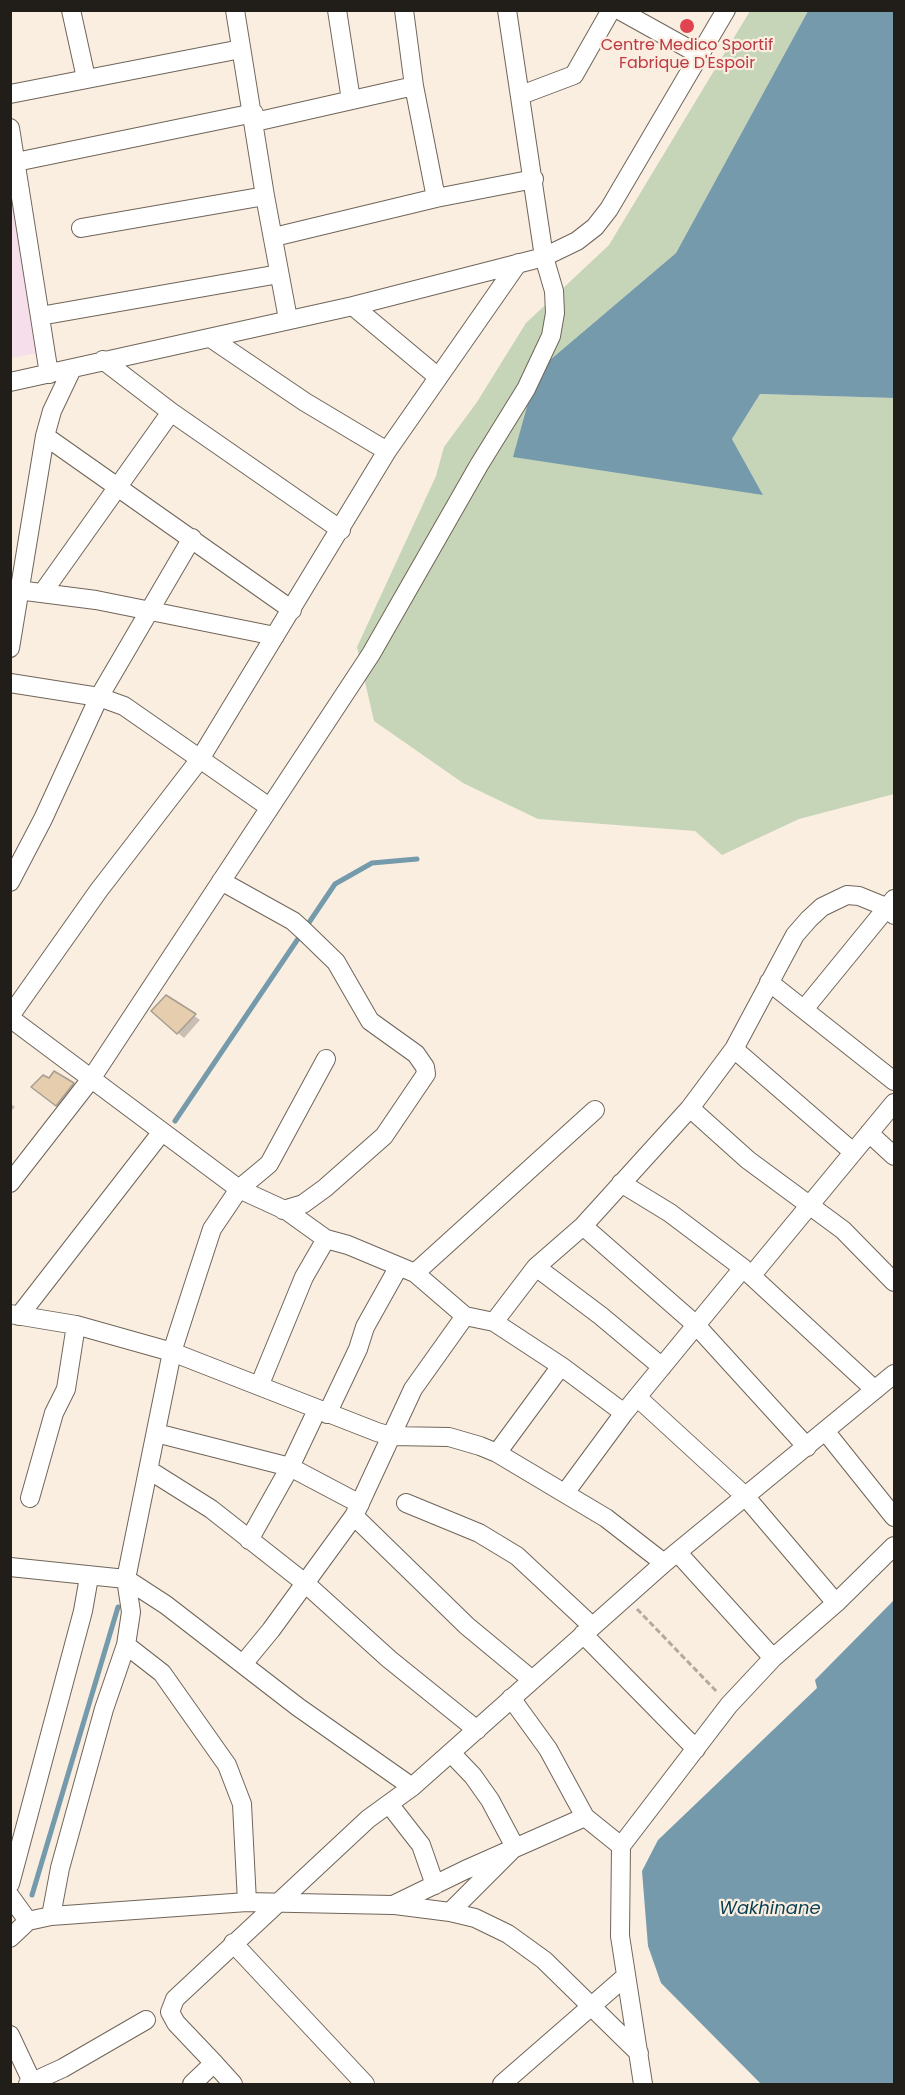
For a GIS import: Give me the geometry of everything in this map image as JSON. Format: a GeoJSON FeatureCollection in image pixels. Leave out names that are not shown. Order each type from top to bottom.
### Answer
{"type":"FeatureCollection","features":[{"type":"Feature","properties":{"kind":"street"},"geometry":{"type":"LineString","coordinates":[[70,10],[86,78]]}},
{"type":"Feature","properties":{"kind":"street"},"geometry":{"type":"LineString","coordinates":[[236,10],[265,196],[288,319]]}},
{"type":"Feature","properties":{"kind":"street"},"geometry":{"type":"LineString","coordinates":[[337,10],[351,100]]}},
{"type":"Feature","properties":{"kind":"street"},"geometry":{"type":"LineString","coordinates":[[404,10],[414,86],[436,198]]}},
{"type":"Feature","properties":{"kind":"street"},"geometry":{"type":"LineString","coordinates":[[10,1183],[91,1079],[371,654],[479,465],[526,389],[551,336],[555,313],[554,291],[544,257],[507,10]]}},
{"type":"Feature","properties":{"kind":"street"},"geometry":{"type":"LineString","coordinates":[[10,382],[353,306],[544,257],[577,241],[595,227],[609,209],[726,10]]}},
{"type":"Feature","properties":{"kind":"street"},"geometry":{"type":"LineString","coordinates":[[521,95],[574,75],[610,12],[700,55]]}},
{"type":"Feature","properties":{"kind":"street"},"geometry":{"type":"LineString","coordinates":[[10,94],[241,49]]}},
{"type":"Feature","properties":{"kind":"street"},"geometry":{"type":"LineString","coordinates":[[16,162],[351,100],[414,86]]}},
{"type":"Feature","properties":{"kind":"street"},"geometry":{"type":"LineString","coordinates":[[10,128],[49,374]]}},
{"type":"Feature","properties":{"kind":"street"},"geometry":{"type":"LineString","coordinates":[[274,237],[436,198],[534,179]]}},
{"type":"Feature","properties":{"kind":"street"},"geometry":{"type":"LineString","coordinates":[[81,228],[265,196]]}},
{"type":"Feature","properties":{"kind":"street"},"geometry":{"type":"LineString","coordinates":[[518,263],[387,451],[200,759],[99,890],[10,1017],[161,1133],[239,1189],[285,1210],[318,1234],[407,1270],[465,1316],[494,1322],[561,1366],[624,1413]]}},
{"type":"Feature","properties":{"kind":"street"},"geometry":{"type":"LineString","coordinates":[[40,316],[279,274]]}},
{"type":"Feature","properties":{"kind":"street"},"geometry":{"type":"LineString","coordinates":[[353,306],[438,377]]}},
{"type":"Feature","properties":{"kind":"street"},"geometry":{"type":"LineString","coordinates":[[212,339],[305,402],[387,451]]}},
{"type":"Feature","properties":{"kind":"street"},"geometry":{"type":"LineString","coordinates":[[103,360],[171,412],[341,530]]}},
{"type":"Feature","properties":{"kind":"street"},"geometry":{"type":"LineString","coordinates":[[10,648],[14,589],[45,436],[52,411],[72,369]]}},
{"type":"Feature","properties":{"kind":"street"},"geometry":{"type":"LineString","coordinates":[[43,592],[171,412]]}},
{"type":"Feature","properties":{"kind":"street"},"geometry":{"type":"LineString","coordinates":[[45,436],[117,489],[192,538],[292,610]]}},
{"type":"Feature","properties":{"kind":"street"},"geometry":{"type":"LineString","coordinates":[[10,882],[43,819],[99,697],[192,538]]}},
{"type":"Feature","properties":{"kind":"street"},"geometry":{"type":"LineString","coordinates":[[14,589],[149,610],[275,636]]}},
{"type":"Feature","properties":{"kind":"street"},"geometry":{"type":"LineString","coordinates":[[10,684],[99,697],[124,706],[270,807]]}},
{"type":"Feature","properties":{"kind":"street"},"geometry":{"type":"LineString","coordinates":[[221,880],[292,921],[304,931],[336,962],[370,1021],[416,1054],[425,1067],[426,1074],[384,1136],[325,1188],[303,1204],[285,1210]]}},
{"type":"Feature","properties":{"kind":"street"},"geometry":{"type":"LineString","coordinates":[[494,1322],[536,1267],[583,1226],[690,1108],[734,1049],[795,936],[822,908],[847,895],[859,896],[892,907],[805,1008]]}},
{"type":"Feature","properties":{"kind":"street"},"geometry":{"type":"LineString","coordinates":[[769,982],[805,1008],[894,1081]]}},
{"type":"Feature","properties":{"kind":"street"},"geometry":{"type":"LineString","coordinates":[[734,1049],[853,1152]]}},
{"type":"Feature","properties":{"kind":"street"},"geometry":{"type":"LineString","coordinates":[[51,1916],[60,1868],[104,1709],[126,1645],[131,1612],[126,1579],[172,1352],[212,1229],[239,1189],[269,1164],[327,1059]]}},
{"type":"Feature","properties":{"kind":"street"},"geometry":{"type":"LineString","coordinates":[[565,1492],[695,1324],[748,1271],[808,1205],[894,1103]]}},
{"type":"Feature","properties":{"kind":"street"},"geometry":{"type":"LineString","coordinates":[[690,1108],[748,1160],[843,1230],[894,1282]]}},
{"type":"Feature","properties":{"kind":"street"},"geometry":{"type":"LineString","coordinates":[[249,1540],[358,1349],[365,1327],[407,1270],[595,1110]]}},
{"type":"Feature","properties":{"kind":"street"},"geometry":{"type":"LineString","coordinates":[[161,1133],[15,1315],[76,1325],[172,1352],[260,1384],[322,1412],[391,1436],[449,1437],[497,1453],[671,1558],[773,1658]]}},
{"type":"Feature","properties":{"kind":"street"},"geometry":{"type":"LineString","coordinates":[[869,1133],[894,1156]]}},
{"type":"Feature","properties":{"kind":"street"},"geometry":{"type":"LineString","coordinates":[[233,2085],[176,2024],[170,2012],[175,1999],[276,1904],[388,1804],[412,1787],[451,1753],[626,1596],[745,1496],[888,1384],[748,1271],[670,1213],[621,1183]]}},
{"type":"Feature","properties":{"kind":"street"},"geometry":{"type":"LineString","coordinates":[[583,1226],[695,1324],[807,1447]]}},
{"type":"Feature","properties":{"kind":"street"},"geometry":{"type":"LineString","coordinates":[[260,1384],[304,1277],[318,1234]]}},
{"type":"Feature","properties":{"kind":"street"},"geometry":{"type":"LineString","coordinates":[[536,1267],[601,1316],[662,1367]]}},
{"type":"Feature","properties":{"kind":"street"},"geometry":{"type":"LineString","coordinates":[[243,1664],[357,1510],[413,1389],[465,1316]]}},
{"type":"Feature","properties":{"kind":"street"},"geometry":{"type":"LineString","coordinates":[[30,1497],[54,1413],[66,1389],[76,1325]]}},
{"type":"Feature","properties":{"kind":"street"},"geometry":{"type":"LineString","coordinates":[[497,1453],[561,1366]]}},
{"type":"Feature","properties":{"kind":"street"},"geometry":{"type":"LineString","coordinates":[[637,1397],[745,1496],[836,1603]]}},
{"type":"Feature","properties":{"kind":"street"},"geometry":{"type":"LineString","coordinates":[[826,1432],[894,1517]]}},
{"type":"Feature","properties":{"kind":"street"},"geometry":{"type":"LineString","coordinates":[[156,1433],[290,1467],[357,1510],[467,1626],[531,1679]]}},
{"type":"Feature","properties":{"kind":"street"},"geometry":{"type":"LineString","coordinates":[[149,1470],[211,1509],[305,1583],[389,1659],[477,1730]]}},
{"type":"Feature","properties":{"kind":"street"},"geometry":{"type":"LineString","coordinates":[[406,1503],[479,1533],[517,1556],[696,1749]]}},
{"type":"Feature","properties":{"kind":"street"},"geometry":{"type":"LineString","coordinates":[[643,2085],[620,1927],[621,1846],[729,1705],[773,1658],[836,1603],[894,1546]]}},
{"type":"Feature","properties":{"kind":"street"},"geometry":{"type":"LineString","coordinates":[[10,1568],[126,1579],[166,1605],[298,1707],[412,1787]]}},
{"type":"Feature","properties":{"kind":"street"},"geometry":{"type":"LineString","coordinates":[[10,1884],[83,1611],[89,1577]]}},
{"type":"Feature","properties":{"kind":"street"},"geometry":{"type":"LineString","coordinates":[[126,1645],[162,1674],[227,1765],[242,1804],[247,1902]]}},
{"type":"Feature","properties":{"kind":"street"},"geometry":{"type":"LineString","coordinates":[[511,1698],[548,1749],[585,1817],[621,1846]]}},
{"type":"Feature","properties":{"kind":"street"},"geometry":{"type":"LineString","coordinates":[[451,1753],[486,1792],[515,1847]]}},
{"type":"Feature","properties":{"kind":"street"},"geometry":{"type":"LineString","coordinates":[[388,1804],[421,1845],[435,1885]]}},
{"type":"Feature","properties":{"kind":"street"},"geometry":{"type":"LineString","coordinates":[[393,1905],[515,1847],[585,1817]]}},
{"type":"Feature","properties":{"kind":"street"},"geometry":{"type":"LineString","coordinates":[[450,1912],[515,1847]]}},
{"type":"Feature","properties":{"kind":"street"},"geometry":{"type":"LineString","coordinates":[[10,1896],[28,1921]]}},
{"type":"Feature","properties":{"kind":"street"},"geometry":{"type":"LineString","coordinates":[[10,1938],[28,1921],[51,1916],[247,1902],[393,1905],[450,1912],[476,1918],[508,1934],[544,1960],[639,2054]]}},
{"type":"Feature","properties":{"kind":"street"},"geometry":{"type":"LineString","coordinates":[[233,1944],[365,2085]]}},
{"type":"Feature","properties":{"kind":"street"},"geometry":{"type":"LineString","coordinates":[[502,2085],[626,1976]]}},
{"type":"Feature","properties":{"kind":"street"},"geometry":{"type":"LineString","coordinates":[[10,2035],[31,2084],[146,2020]]}},
{"type":"Feature","properties":{"kind":"street"},"geometry":{"type":"LineString","coordinates":[[192,2085],[214,2063]]}},
{"type":"Feature","properties":{"kind":"path"},"geometry":{"type":"LineString","coordinates":[[626,1596],[729,1705]]}},
{"type":"Feature","properties":{"kind":"shaded area"},"geometry":{"type":"Polygon","coordinates":[[[10,143],[49,351],[11,358],[10,358],[10,143]]]}},
{"type":"Feature","properties":{"kind":"green space"},"geometry":{"type":"Polygon","coordinates":[[[750,11],[808,11],[676,253],[537,371],[763,495],[732,439],[760,394],[894,398],[894,794],[799,819],[722,855],[695,831],[538,819],[463,783],[374,721],[357,647],[436,476],[444,447],[477,402],[526,323],[609,245],[750,11]]]}},
{"type":"Feature","properties":{"kind":"water"},"geometry":{"type":"Polygon","coordinates":[[[808,11],[894,11],[894,398],[760,394],[732,439],[763,495],[513,457],[537,371],[676,253],[808,11]]]}},
{"type":"Feature","properties":{"kind":"water","name":"Wakhinane"},"geometry":{"type":"Polygon","coordinates":[[[894,1600],[894,2084],[761,2084],[661,1983],[648,1946],[642,1871],[658,1840],[817,1688],[815,1680],[894,1600]]]}},
{"type":"Feature","properties":{"kind":"building"},"geometry":{"type":"Polygon","coordinates":[[[166,995],[196,1014],[177,1034],[151,1011],[166,995]]]}},
{"type":"Feature","properties":{"kind":"building"},"geometry":{"type":"Polygon","coordinates":[[[54,1071],[74,1083],[56,1106],[31,1087],[43,1075],[49,1078],[54,1071]]]}},
{"type":"Feature","properties":{"kind":"waterway"},"geometry":{"type":"LineString","coordinates":[[175,1121],[335,884],[372,863],[417,859]]}},
{"type":"Feature","properties":{"kind":"waterway"},"geometry":{"type":"LineString","coordinates":[[32,1895],[118,1607]]}},
{"type":"Feature","properties":{"kind":"place","name":"Centre Medico Sportif Fabrique D'Espoir"},"geometry":{"type":"Point","coordinates":[687,26]}}]}
